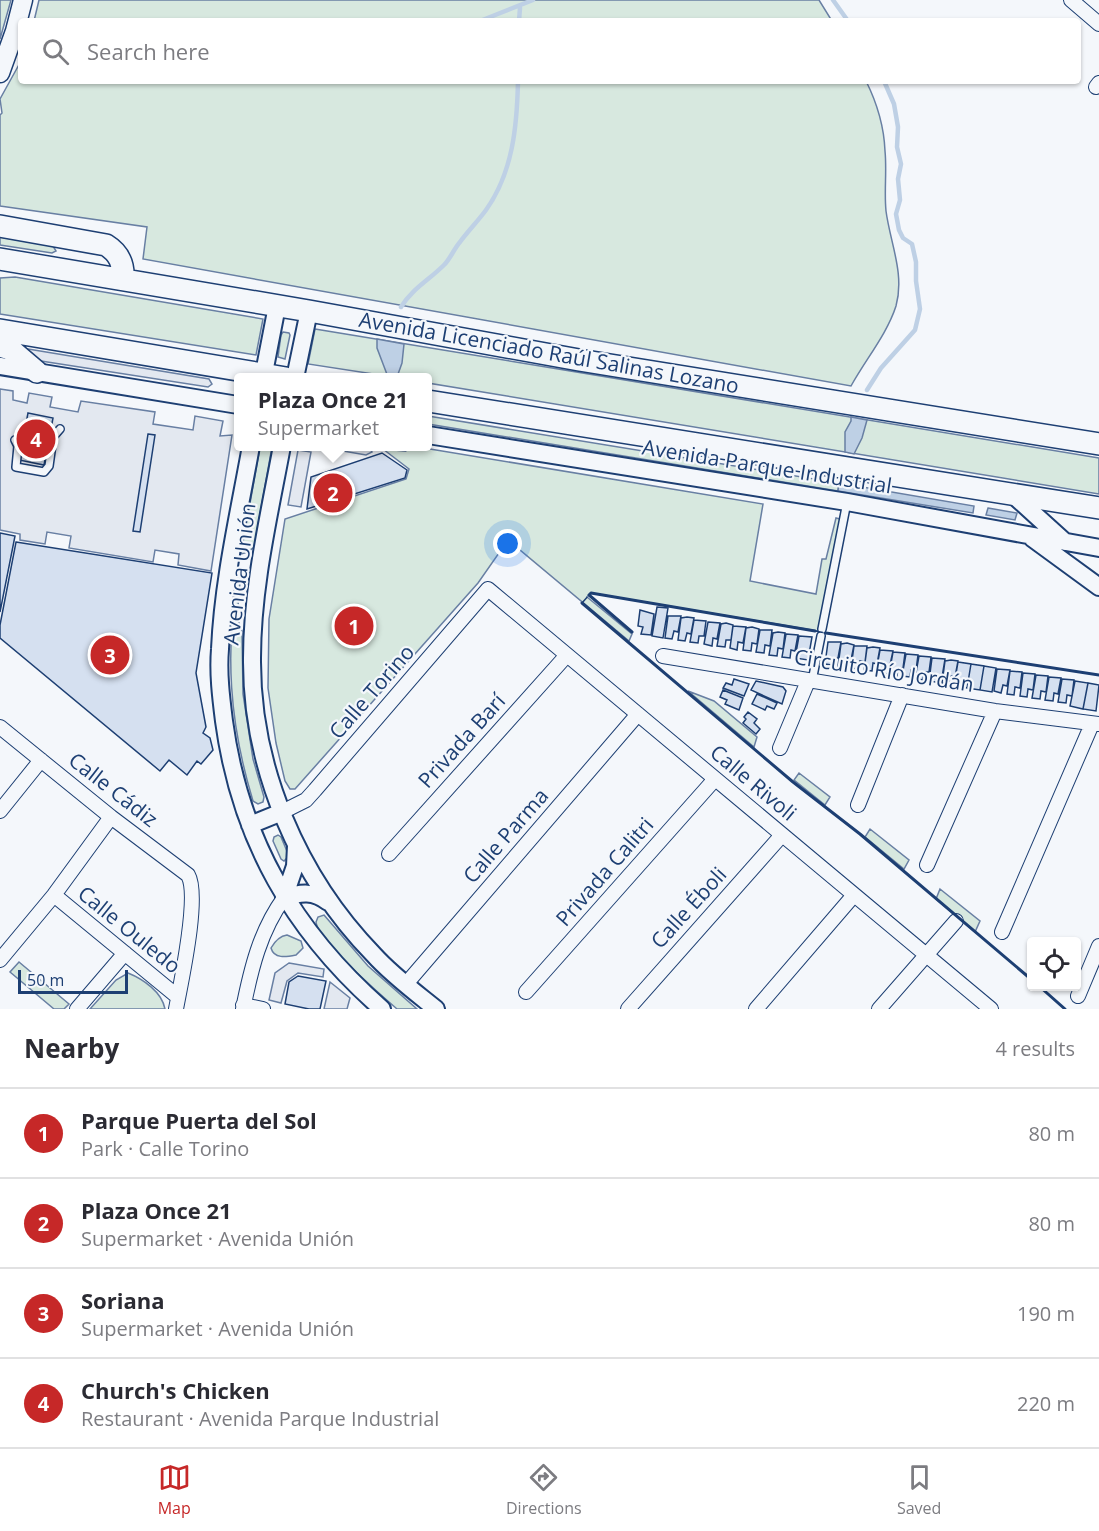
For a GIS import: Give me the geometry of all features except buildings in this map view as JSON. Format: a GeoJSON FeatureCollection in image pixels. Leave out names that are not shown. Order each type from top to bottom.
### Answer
{"type":"FeatureCollection","features":[{"type":"Feature","properties":{"kind":"main road"},"geometry":{"type":"LineString","coordinates":[[18,18],[23,0]]}},
{"type":"Feature","properties":{"kind":"main road"},"geometry":{"type":"LineString","coordinates":[[0,73],[18,19]]}},
{"type":"Feature","properties":{"kind":"main road"},"geometry":{"type":"LineString","coordinates":[[0,226],[106,245],[120,259],[124,270],[123,279]]}},
{"type":"Feature","properties":{"kind":"main road","name":"Avenida Licenciado Raúl Salinas Lozano"},"geometry":{"type":"LineString","coordinates":[[0,259],[309,311],[579,360],[1097,445]]}},
{"type":"Feature","properties":{"kind":"main road"},"geometry":{"type":"LineString","coordinates":[[0,268],[28,263]]}},
{"type":"Feature","properties":{"kind":"main road"},"geometry":{"type":"LineString","coordinates":[[0,330],[246,373]]}},
{"type":"Feature","properties":{"kind":"main road"},"geometry":{"type":"LineString","coordinates":[[0,346],[10,349],[37,372]]}},
{"type":"Feature","properties":{"kind":"main road"},"geometry":{"type":"LineString","coordinates":[[432,402],[1099,507]]}},
{"type":"Feature","properties":{"kind":"street"},"geometry":{"type":"LineString","coordinates":[[1071,0],[1099,24]]}},
{"type":"Feature","properties":{"kind":"street"},"geometry":{"type":"LineString","coordinates":[[264,373],[277,306]]}},
{"type":"Feature","properties":{"kind":"street"},"geometry":{"type":"LineString","coordinates":[[297,373],[309,311]]}},
{"type":"Feature","properties":{"kind":"street"},"geometry":{"type":"LineString","coordinates":[[0,366],[234,404]]}},
{"type":"Feature","properties":{"kind":"street","name":"Avenida Parque Industrial"},"geometry":{"type":"LineString","coordinates":[[432,436],[847,502],[1099,548]]}},
{"type":"Feature","properties":{"kind":"street","name":"Avenida Unión"},"geometry":{"type":"LineString","coordinates":[[250,451],[223,609],[220,650],[220,677],[234,774],[250,825],[284,898],[327,956],[382,1009]]}},
{"type":"Feature","properties":{"kind":"street","name":"Avenida Unión"},"geometry":{"type":"LineString","coordinates":[[281,451],[265,537],[254,619],[252,682],[269,772],[295,842],[312,876],[331,903],[373,955],[436,1009]]}},
{"type":"Feature","properties":{"kind":"street"},"geometry":{"type":"LineString","coordinates":[[1011,493],[1065,542]]}},
{"type":"Feature","properties":{"kind":"street"},"geometry":{"type":"LineString","coordinates":[[1029,536],[1099,587]]}},
{"type":"Feature","properties":{"kind":"street"},"geometry":{"type":"LineString","coordinates":[[231,561],[254,554],[265,537]]}},
{"type":"Feature","properties":{"kind":"street"},"geometry":{"type":"LineString","coordinates":[[231,561],[239,564],[248,572],[247,598],[254,619]]}},
{"type":"Feature","properties":{"kind":"street","name":"Calle Rivoli"},"geometry":{"type":"LineString","coordinates":[[488,590],[991,1009]]}},
{"type":"Feature","properties":{"kind":"street","name":"Calle Torino"},"geometry":{"type":"LineString","coordinates":[[282,812],[306,800],[488,590]]}},
{"type":"Feature","properties":{"kind":"street","name":"Privada Barí"},"geometry":{"type":"LineString","coordinates":[[389,854],[567,656]]}},
{"type":"Feature","properties":{"kind":"street","name":"Circuito Río Jordán"},"geometry":{"type":"LineString","coordinates":[[663,656],[994,711],[1095,724]]}},
{"type":"Feature","properties":{"kind":"street"},"geometry":{"type":"LineString","coordinates":[[780,748],[810,681]]}},
{"type":"Feature","properties":{"kind":"street"},"geometry":{"type":"LineString","coordinates":[[858,805],[902,695]]}},
{"type":"Feature","properties":{"kind":"street"},"geometry":{"type":"LineString","coordinates":[[927,865],[994,711]]}},
{"type":"Feature","properties":{"kind":"street","name":"Calle Parma"},"geometry":{"type":"LineString","coordinates":[[406,984],[638,714]]}},
{"type":"Feature","properties":{"kind":"street"},"geometry":{"type":"LineString","coordinates":[[1002,932],[1095,724]]}},
{"type":"Feature","properties":{"kind":"street","name":"Calle Cádiz"},"geometry":{"type":"LineString","coordinates":[[0,727],[111,817],[188,875],[192,892],[177,1003]]}},
{"type":"Feature","properties":{"kind":"street"},"geometry":{"type":"LineString","coordinates":[[0,812],[41,760]]}},
{"type":"Feature","properties":{"kind":"street","name":"Privada Calitri"},"geometry":{"type":"LineString","coordinates":[[526,992],[715,779]]}},
{"type":"Feature","properties":{"kind":"street"},"geometry":{"type":"LineString","coordinates":[[250,825],[282,812]]}},
{"type":"Feature","properties":{"kind":"street"},"geometry":{"type":"LineString","coordinates":[[0,960],[54,895],[111,817]]}},
{"type":"Feature","properties":{"kind":"street","name":"Calle Éboli"},"geometry":{"type":"LineString","coordinates":[[628,1009],[783,835]]}},
{"type":"Feature","properties":{"kind":"street"},"geometry":{"type":"LineString","coordinates":[[263,1009],[243,1007],[258,949],[274,912],[284,898],[295,866],[295,842]]}},
{"type":"Feature","properties":{"kind":"street"},"geometry":{"type":"LineString","coordinates":[[284,898],[296,893],[310,892],[331,903]]}},
{"type":"Feature","properties":{"kind":"street","name":"Calle Ouledo"},"geometry":{"type":"LineString","coordinates":[[54,895],[125,953],[177,1003]]}},
{"type":"Feature","properties":{"kind":"street"},"geometry":{"type":"LineString","coordinates":[[756,1009],[854,895]]}},
{"type":"Feature","properties":{"kind":"street"},"geometry":{"type":"LineString","coordinates":[[879,1009],[956,921]]}},
{"type":"Feature","properties":{"kind":"street"},"geometry":{"type":"LineString","coordinates":[[1078,996],[1099,946]]}},
{"type":"Feature","properties":{"kind":"street"},"geometry":{"type":"LineString","coordinates":[[77,1009],[125,953]]}},
{"type":"Feature","properties":{"kind":"lane"},"geometry":{"type":"LineString","coordinates":[[15,440],[18,446],[16,467],[44,472],[49,466],[53,438],[60,429]]}},
{"type":"Feature","properties":{"kind":"lane"},"geometry":{"type":"LineString","coordinates":[[810,681],[847,502]]}},
{"type":"Feature","properties":{"kind":"shaded area"},"geometry":{"type":"Polygon","coordinates":[[[0,0],[11,0],[0,39],[0,0]]]}},
{"type":"Feature","properties":{"kind":"shaded area"},"geometry":{"type":"Polygon","coordinates":[[[39,0],[819,0],[830,18],[35,18],[39,0]]]}},
{"type":"Feature","properties":{"kind":"shaded area"},"geometry":{"type":"Polygon","coordinates":[[[18,66],[18,84],[867,84],[877,106],[883,133],[886,158],[886,211],[899,282],[896,306],[882,336],[851,386],[143,259],[147,227],[0,206],[0,115],[2,113],[0,99],[18,66]]]}},
{"type":"Feature","properties":{"kind":"shaded area"},"geometry":{"type":"Polygon","coordinates":[[[0,237],[53,246],[56,251],[52,253],[0,245],[0,237]]]}},
{"type":"Feature","properties":{"kind":"shaded area"},"geometry":{"type":"Polygon","coordinates":[[[15,277],[263,319],[256,355],[0,314],[0,278],[15,277]]]}},
{"type":"Feature","properties":{"kind":"shaded area"},"geometry":{"type":"Polygon","coordinates":[[[315,329],[1099,458],[1099,494],[432,384],[432,373],[367,373],[308,364],[315,329]]]}},
{"type":"Feature","properties":{"kind":"shaded area"},"geometry":{"type":"Polygon","coordinates":[[[283,332],[290,335],[285,359],[278,357],[283,332]]]}},
{"type":"Feature","properties":{"kind":"shaded area"},"geometry":{"type":"Polygon","coordinates":[[[22,348],[209,379],[212,384],[208,387],[41,361],[22,348]]]}},
{"type":"Feature","properties":{"kind":"shaded area"},"geometry":{"type":"Polygon","coordinates":[[[0,389],[13,391],[13,400],[27,403],[29,393],[52,397],[50,407],[78,412],[81,401],[155,412],[153,424],[193,430],[195,416],[223,421],[220,436],[232,435],[211,571],[178,565],[179,554],[155,550],[153,562],[69,548],[71,536],[47,532],[45,544],[20,540],[20,534],[0,530],[0,389]]]}},
{"type":"Feature","properties":{"kind":"shaded area"},"geometry":{"type":"Polygon","coordinates":[[[432,417],[839,483],[838,491],[432,425],[432,417]]]}},
{"type":"Feature","properties":{"kind":"shaded area"},"geometry":{"type":"Polygon","coordinates":[[[432,449],[763,504],[750,581],[816,594],[822,559],[826,559],[836,518],[840,519],[818,631],[591,593],[587,597],[632,634],[629,641],[508,540],[478,583],[295,789],[290,789],[285,781],[276,743],[268,688],[269,619],[285,519],[406,479],[409,469],[386,451],[432,449]]]}},
{"type":"Feature","properties":{"kind":"shaded area"},"geometry":{"type":"Polygon","coordinates":[[[259,451],[271,451],[254,547],[241,554],[259,451]]]}},
{"type":"Feature","properties":{"kind":"shaded area"},"geometry":{"type":"Polygon","coordinates":[[[298,451],[311,452],[301,507],[288,505],[298,451]]]}},
{"type":"Feature","properties":{"kind":"shaded area"},"geometry":{"type":"Polygon","coordinates":[[[343,451],[371,451],[366,455],[343,451]]]}},
{"type":"Feature","properties":{"kind":"shaded area"},"geometry":{"type":"Polygon","coordinates":[[[241,570],[237,618],[242,631],[243,694],[253,759],[264,797],[263,802],[258,804],[253,801],[245,772],[234,715],[231,631],[238,572],[241,570]]]}},
{"type":"Feature","properties":{"kind":"shaded area"},"geometry":{"type":"Polygon","coordinates":[[[688,691],[714,701],[757,737],[754,747],[688,691]]]}},
{"type":"Feature","properties":{"kind":"shaded area"},"geometry":{"type":"Polygon","coordinates":[[[799,773],[830,797],[825,805],[794,780],[799,773]]]}},
{"type":"Feature","properties":{"kind":"shaded area"},"geometry":{"type":"Polygon","coordinates":[[[870,829],[909,860],[904,869],[865,837],[870,829]]]}},
{"type":"Feature","properties":{"kind":"shaded area"},"geometry":{"type":"Polygon","coordinates":[[[278,835],[289,856],[284,861],[273,841],[278,835]]]}},
{"type":"Feature","properties":{"kind":"shaded area"},"geometry":{"type":"Polygon","coordinates":[[[940,889],[980,921],[975,932],[936,899],[940,889]]]}},
{"type":"Feature","properties":{"kind":"shaded area"},"geometry":{"type":"Polygon","coordinates":[[[324,915],[368,966],[417,1009],[397,1009],[338,954],[319,931],[316,922],[318,917],[324,915]]]}},
{"type":"Feature","properties":{"kind":"shaded area"},"geometry":{"type":"Polygon","coordinates":[[[287,935],[301,941],[303,948],[296,955],[278,956],[271,948],[278,939],[287,935]]]}},
{"type":"Feature","properties":{"kind":"shaded area"},"geometry":{"type":"Polygon","coordinates":[[[19,962],[69,1004],[64,1009],[54,1009],[10,972],[19,962]]]}},
{"type":"Feature","properties":{"kind":"shaded area"},"geometry":{"type":"Polygon","coordinates":[[[289,963],[324,969],[323,977],[298,973],[287,981],[281,1003],[269,1000],[275,973],[289,963]]]}},
{"type":"Feature","properties":{"kind":"shaded area"},"geometry":{"type":"Polygon","coordinates":[[[128,973],[151,987],[160,997],[165,1009],[90,1009],[116,980],[128,973]]]}},
{"type":"Feature","properties":{"kind":"shaded area"},"geometry":{"type":"Polygon","coordinates":[[[330,982],[350,998],[347,1009],[324,1009],[330,982]]]}},
{"type":"Feature","properties":{"kind":"water"},"geometry":{"type":"Polygon","coordinates":[[[377,339],[404,344],[398,373],[386,373],[377,348],[377,339]]]}},
{"type":"Feature","properties":{"kind":"water"},"geometry":{"type":"Polygon","coordinates":[[[851,417],[867,420],[854,454],[845,452],[845,432],[851,417]]]}},
{"type":"Feature","properties":{"kind":"water"},"geometry":{"type":"Polygon","coordinates":[[[839,483],[974,506],[973,513],[838,491],[839,483]]]}},
{"type":"Feature","properties":{"kind":"water"},"geometry":{"type":"Polygon","coordinates":[[[988,508],[1017,513],[1015,520],[986,515],[988,508]]]}},
{"type":"Feature","properties":{"kind":"waterway"},"geometry":{"type":"LineString","coordinates":[[488,18],[533,0]]}},
{"type":"Feature","properties":{"kind":"waterway"},"geometry":{"type":"LineString","coordinates":[[833,0],[846,18]]}},
{"type":"Feature","properties":{"kind":"waterway"},"geometry":{"type":"LineString","coordinates":[[519,18],[520,8]]}},
{"type":"Feature","properties":{"kind":"waterway"},"geometry":{"type":"LineString","coordinates":[[401,307],[415,290],[446,263],[495,195],[512,148],[518,84]]}},
{"type":"Feature","properties":{"kind":"waterway"},"geometry":{"type":"LineString","coordinates":[[867,390],[881,368],[915,330],[920,309],[912,244],[903,238],[896,214],[900,200],[898,179],[901,164],[897,147],[898,127],[894,104],[885,84]]}},
{"type":"Feature","properties":{"kind":"fence"},"geometry":{"type":"LineString","coordinates":[[582,603],[589,595]]}},
{"type":"Feature","properties":{"kind":"fence"},"geometry":{"type":"LineString","coordinates":[[815,631],[826,633]]}},
{"type":"Feature","properties":{"kind":"wall"},"geometry":{"type":"LineString","coordinates":[[632,632],[589,595],[591,593],[815,631]]}},
{"type":"Feature","properties":{"kind":"wall"},"geometry":{"type":"LineString","coordinates":[[582,603],[1027,976]]}},
{"type":"Feature","properties":{"kind":"wall"},"geometry":{"type":"LineString","coordinates":[[826,633],[1099,675]]}},
{"type":"Feature","properties":{"kind":"wall"},"geometry":{"type":"LineString","coordinates":[[1045,991],[1065,1009]]}},
{"type":"Feature","properties":{"kind":"place","name":"Church's Chicken"},"geometry":{"type":"Point","coordinates":[36,439]}},
{"type":"Feature","properties":{"kind":"place","name":"Plaza Once 21"},"geometry":{"type":"Point","coordinates":[333,493]}},
{"type":"Feature","properties":{"kind":"place","name":"Parque Puerta del Sol"},"geometry":{"type":"Point","coordinates":[354,626]}},
{"type":"Feature","properties":{"kind":"place","name":"Soriana"},"geometry":{"type":"Point","coordinates":[110,655]}}]}
